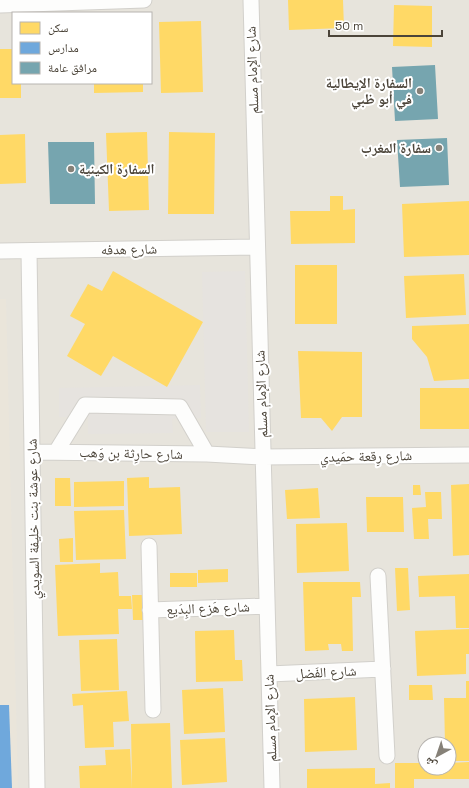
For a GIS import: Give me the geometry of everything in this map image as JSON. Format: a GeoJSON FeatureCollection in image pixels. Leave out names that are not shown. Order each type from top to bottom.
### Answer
{"type":"FeatureCollection","features":[{"type":"Feature","properties":{"kind":"street"},"geometry":{"type":"LineString","coordinates":[[0,5],[144,0]]}},
{"type":"Feature","properties":{"kind":"street","name":"شارع الإمام مسلم"},"geometry":{"type":"LineString","coordinates":[[251,0],[272,788]]}},
{"type":"Feature","properties":{"kind":"street","name":"شارع هدفه"},"geometry":{"type":"LineString","coordinates":[[0,251],[257,247]]}},
{"type":"Feature","properties":{"kind":"street","name":"شارع عوشة بنت خليفة السويدي"},"geometry":{"type":"LineString","coordinates":[[29,251],[37,788]]}},
{"type":"Feature","properties":{"kind":"street","name":"شارع حارِثة بن وَهب"},"geometry":{"type":"LineString","coordinates":[[56,452],[85,405],[180,407],[207,454]]}},
{"type":"Feature","properties":{"kind":"street","name":"شارع حارِثة بن وَهب"},"geometry":{"type":"LineString","coordinates":[[32,452],[207,454],[263,457]]}},
{"type":"Feature","properties":{"kind":"street","name":"شارع رِقعة حمَيدي"},"geometry":{"type":"LineString","coordinates":[[263,457],[469,455]]}},
{"type":"Feature","properties":{"kind":"street","name":"شارع هَزع البِدَيع"},"geometry":{"type":"LineString","coordinates":[[150,546],[153,710]]}},
{"type":"Feature","properties":{"kind":"street"},"geometry":{"type":"LineString","coordinates":[[378,576],[387,756]]}},
{"type":"Feature","properties":{"kind":"street","name":"شارع هَزع البِدَيع"},"geometry":{"type":"LineString","coordinates":[[150,610],[267,606]]}},
{"type":"Feature","properties":{"kind":"street","name":"شارع الفَضل"},"geometry":{"type":"LineString","coordinates":[[269,674],[383,669]]}},
{"type":"Feature","properties":{"kind":"shaded area"},"geometry":{"type":"Polygon","coordinates":[[[0,0],[469,0],[469,788],[0,788],[0,0]]]}},
{"type":"Feature","properties":{"kind":"shaded area"},"geometry":{"type":"Polygon","coordinates":[[[245,271],[249,432],[206,432],[202,272],[245,271]]]}},
{"type":"Feature","properties":{"kind":"shaded area"},"geometry":{"type":"Polygon","coordinates":[[[0,299],[6,299],[18,788],[0,788],[0,299]]]}},
{"type":"Feature","properties":{"kind":"shaded area"},"geometry":{"type":"Polygon","coordinates":[[[200,385],[201,418],[172,419],[173,433],[88,434],[88,417],[59,417],[59,388],[200,385]]]}},
{"type":"Feature","properties":{"kind":"building: سكن"},"geometry":{"type":"Polygon","coordinates":[[[288,0],[343,0],[344,28],[289,30],[288,0]]]}},
{"type":"Feature","properties":{"kind":"building: سكن"},"geometry":{"type":"Polygon","coordinates":[[[394,5],[432,6],[432,47],[393,46],[394,5]]]}},
{"type":"Feature","properties":{"kind":"building: سكن"},"geometry":{"type":"Polygon","coordinates":[[[201,21],[203,92],[161,93],[159,22],[201,21]]]}},
{"type":"Feature","properties":{"kind":"building: سكن"},"geometry":{"type":"Polygon","coordinates":[[[0,49],[12,49],[12,84],[21,84],[21,98],[0,98],[0,49]]]}},
{"type":"Feature","properties":{"kind":"building: سكن"},"geometry":{"type":"Polygon","coordinates":[[[94,84],[143,84],[143,92],[94,93],[94,84]]]}},
{"type":"Feature","properties":{"kind":"building: سكن"},"geometry":{"type":"Polygon","coordinates":[[[147,132],[149,210],[109,211],[106,133],[147,132]]]}},
{"type":"Feature","properties":{"kind":"building: سكن"},"geometry":{"type":"Polygon","coordinates":[[[169,132],[215,133],[214,214],[168,214],[169,132]]]}},
{"type":"Feature","properties":{"kind":"building: سكن"},"geometry":{"type":"Polygon","coordinates":[[[25,134],[26,183],[0,184],[0,135],[25,134]]]}},
{"type":"Feature","properties":{"kind":"building: سكن"},"geometry":{"type":"Polygon","coordinates":[[[330,196],[343,196],[343,210],[355,209],[355,243],[291,244],[290,211],[330,211],[330,196]]]}},
{"type":"Feature","properties":{"kind":"building: سكن"},"geometry":{"type":"Polygon","coordinates":[[[469,201],[469,255],[404,257],[402,204],[469,201]]]}},
{"type":"Feature","properties":{"kind":"building: سكن"},"geometry":{"type":"Polygon","coordinates":[[[295,265],[337,265],[337,324],[295,324],[295,265]]]}},
{"type":"Feature","properties":{"kind":"building: سكن"},"geometry":{"type":"Polygon","coordinates":[[[113,271],[203,322],[167,387],[113,356],[101,376],[67,356],[85,324],[70,316],[88,284],[102,291],[113,271]]]}},
{"type":"Feature","properties":{"kind":"building: سكن"},"geometry":{"type":"Polygon","coordinates":[[[464,274],[466,315],[406,318],[404,276],[464,274]]]}},
{"type":"Feature","properties":{"kind":"building: سكن"},"geometry":{"type":"Polygon","coordinates":[[[469,324],[469,379],[434,381],[427,357],[412,339],[412,326],[469,324]]]}},
{"type":"Feature","properties":{"kind":"building: سكن"},"geometry":{"type":"Polygon","coordinates":[[[298,351],[362,352],[362,417],[342,417],[332,431],[321,418],[301,418],[298,351]]]}},
{"type":"Feature","properties":{"kind":"building: سكن"},"geometry":{"type":"Polygon","coordinates":[[[420,388],[469,388],[469,429],[420,429],[420,388]]]}},
{"type":"Feature","properties":{"kind":"building: سكن"},"geometry":{"type":"Polygon","coordinates":[[[149,477],[149,488],[180,487],[182,534],[129,536],[127,478],[149,477]]]}},
{"type":"Feature","properties":{"kind":"building: سكن"},"geometry":{"type":"Polygon","coordinates":[[[55,478],[70,478],[71,506],[55,506],[55,478]]]}},
{"type":"Feature","properties":{"kind":"building: سكن"},"geometry":{"type":"Polygon","coordinates":[[[124,481],[124,506],[74,507],[74,482],[124,481]]]}},
{"type":"Feature","properties":{"kind":"building: سكن"},"geometry":{"type":"Polygon","coordinates":[[[469,484],[469,555],[453,556],[451,485],[469,484]]]}},
{"type":"Feature","properties":{"kind":"building: سكن"},"geometry":{"type":"Polygon","coordinates":[[[413,485],[420,485],[421,495],[413,495],[413,485]]]}},
{"type":"Feature","properties":{"kind":"building: سكن"},"geometry":{"type":"Polygon","coordinates":[[[318,488],[320,518],[287,519],[285,490],[318,488]]]}},
{"type":"Feature","properties":{"kind":"building: سكن"},"geometry":{"type":"Polygon","coordinates":[[[425,492],[441,492],[442,519],[428,519],[429,539],[414,539],[412,508],[426,507],[425,492]]]}},
{"type":"Feature","properties":{"kind":"building: سكن"},"geometry":{"type":"Polygon","coordinates":[[[366,497],[403,497],[404,532],[367,532],[366,497]]]}},
{"type":"Feature","properties":{"kind":"building: سكن"},"geometry":{"type":"Polygon","coordinates":[[[124,510],[126,559],[76,560],[74,511],[124,510]]]}},
{"type":"Feature","properties":{"kind":"building: سكن"},"geometry":{"type":"Polygon","coordinates":[[[347,523],[349,571],[297,573],[296,524],[347,523]]]}},
{"type":"Feature","properties":{"kind":"building: سكن"},"geometry":{"type":"Polygon","coordinates":[[[73,538],[73,562],[60,562],[59,539],[73,538]]]}},
{"type":"Feature","properties":{"kind":"building: سكن"},"geometry":{"type":"Polygon","coordinates":[[[100,563],[100,573],[118,572],[119,596],[131,596],[132,609],[118,609],[119,634],[58,636],[55,565],[100,563]]]}},
{"type":"Feature","properties":{"kind":"building: سكن"},"geometry":{"type":"Polygon","coordinates":[[[395,568],[408,568],[410,610],[397,611],[395,568]]]}},
{"type":"Feature","properties":{"kind":"building: سكن"},"geometry":{"type":"Polygon","coordinates":[[[228,569],[228,582],[198,583],[198,570],[228,569]]]}},
{"type":"Feature","properties":{"kind":"building: سكن"},"geometry":{"type":"Polygon","coordinates":[[[170,573],[197,573],[197,587],[170,587],[170,573]]]}},
{"type":"Feature","properties":{"kind":"building: سكن"},"geometry":{"type":"Polygon","coordinates":[[[469,574],[469,628],[456,628],[455,596],[419,597],[418,576],[469,574]]]}},
{"type":"Feature","properties":{"kind":"building: سكن"},"geometry":{"type":"Polygon","coordinates":[[[303,582],[360,582],[361,597],[352,597],[353,651],[342,651],[341,644],[328,644],[329,650],[305,651],[303,582]]]}},
{"type":"Feature","properties":{"kind":"building: سكن"},"geometry":{"type":"Polygon","coordinates":[[[132,595],[145,595],[146,620],[133,620],[132,595]]]}},
{"type":"Feature","properties":{"kind":"building: سكن"},"geometry":{"type":"Polygon","coordinates":[[[469,629],[469,654],[466,654],[466,674],[417,676],[415,631],[469,629]]]}},
{"type":"Feature","properties":{"kind":"building: سكن"},"geometry":{"type":"Polygon","coordinates":[[[234,630],[235,660],[242,660],[243,681],[196,682],[195,631],[234,630]]]}},
{"type":"Feature","properties":{"kind":"building: سكن"},"geometry":{"type":"Polygon","coordinates":[[[117,639],[119,690],[81,691],[79,640],[117,639]]]}},
{"type":"Feature","properties":{"kind":"building: سكن"},"geometry":{"type":"Polygon","coordinates":[[[466,681],[469,681],[469,761],[457,761],[457,736],[445,736],[444,698],[466,698],[466,681]]]}},
{"type":"Feature","properties":{"kind":"building: سكن"},"geometry":{"type":"Polygon","coordinates":[[[409,685],[432,685],[433,700],[409,700],[409,685]]]}},
{"type":"Feature","properties":{"kind":"building: سكن"},"geometry":{"type":"Polygon","coordinates":[[[223,688],[225,732],[184,734],[182,690],[223,688]]]}},
{"type":"Feature","properties":{"kind":"building: سكن"},"geometry":{"type":"Polygon","coordinates":[[[127,691],[129,721],[113,722],[114,747],[85,748],[83,705],[73,706],[72,694],[127,691]]]}},
{"type":"Feature","properties":{"kind":"building: سكن"},"geometry":{"type":"Polygon","coordinates":[[[355,697],[357,750],[305,752],[304,699],[355,697]]]}},
{"type":"Feature","properties":{"kind":"building: سكن"},"geometry":{"type":"Polygon","coordinates":[[[170,723],[172,788],[132,788],[131,724],[170,723]]]}},
{"type":"Feature","properties":{"kind":"building: سكن"},"geometry":{"type":"Polygon","coordinates":[[[225,738],[227,782],[182,785],[180,740],[225,738]]]}},
{"type":"Feature","properties":{"kind":"building: سكن"},"geometry":{"type":"Polygon","coordinates":[[[130,749],[132,788],[80,788],[79,766],[106,765],[105,750],[130,749]]]}},
{"type":"Feature","properties":{"kind":"building: سكن"},"geometry":{"type":"Polygon","coordinates":[[[469,762],[469,779],[414,779],[414,788],[395,788],[395,763],[417,763],[417,776],[457,776],[457,763],[469,762]]]}},
{"type":"Feature","properties":{"kind":"building: سكن"},"geometry":{"type":"Polygon","coordinates":[[[375,768],[375,784],[390,783],[390,788],[307,788],[307,769],[375,768]]]}},
{"type":"Feature","properties":{"kind":"building: مدارس"},"geometry":{"type":"Polygon","coordinates":[[[0,705],[9,705],[12,788],[0,788],[0,705]]]}},
{"type":"Feature","properties":{"kind":"building: مرافق عامة"},"geometry":{"type":"Polygon","coordinates":[[[435,65],[438,119],[395,121],[392,67],[435,65]]]}},
{"type":"Feature","properties":{"kind":"building: مرافق عامة"},"geometry":{"type":"Polygon","coordinates":[[[447,138],[449,185],[400,187],[397,140],[447,138]]]}},
{"type":"Feature","properties":{"kind":"building: مرافق عامة"},"geometry":{"type":"Polygon","coordinates":[[[48,142],[94,142],[95,204],[50,204],[48,142]]]}},
{"type":"Feature","properties":{"kind":"place","name":"السفارة الإيطالية في أبو ظبي"},"geometry":{"type":"Point","coordinates":[420,91]}},
{"type":"Feature","properties":{"kind":"place","name":"سفارة المغرب"},"geometry":{"type":"Point","coordinates":[439,148]}},
{"type":"Feature","properties":{"kind":"place","name":"السفارة الكينية"},"geometry":{"type":"Point","coordinates":[71,169]}}]}
